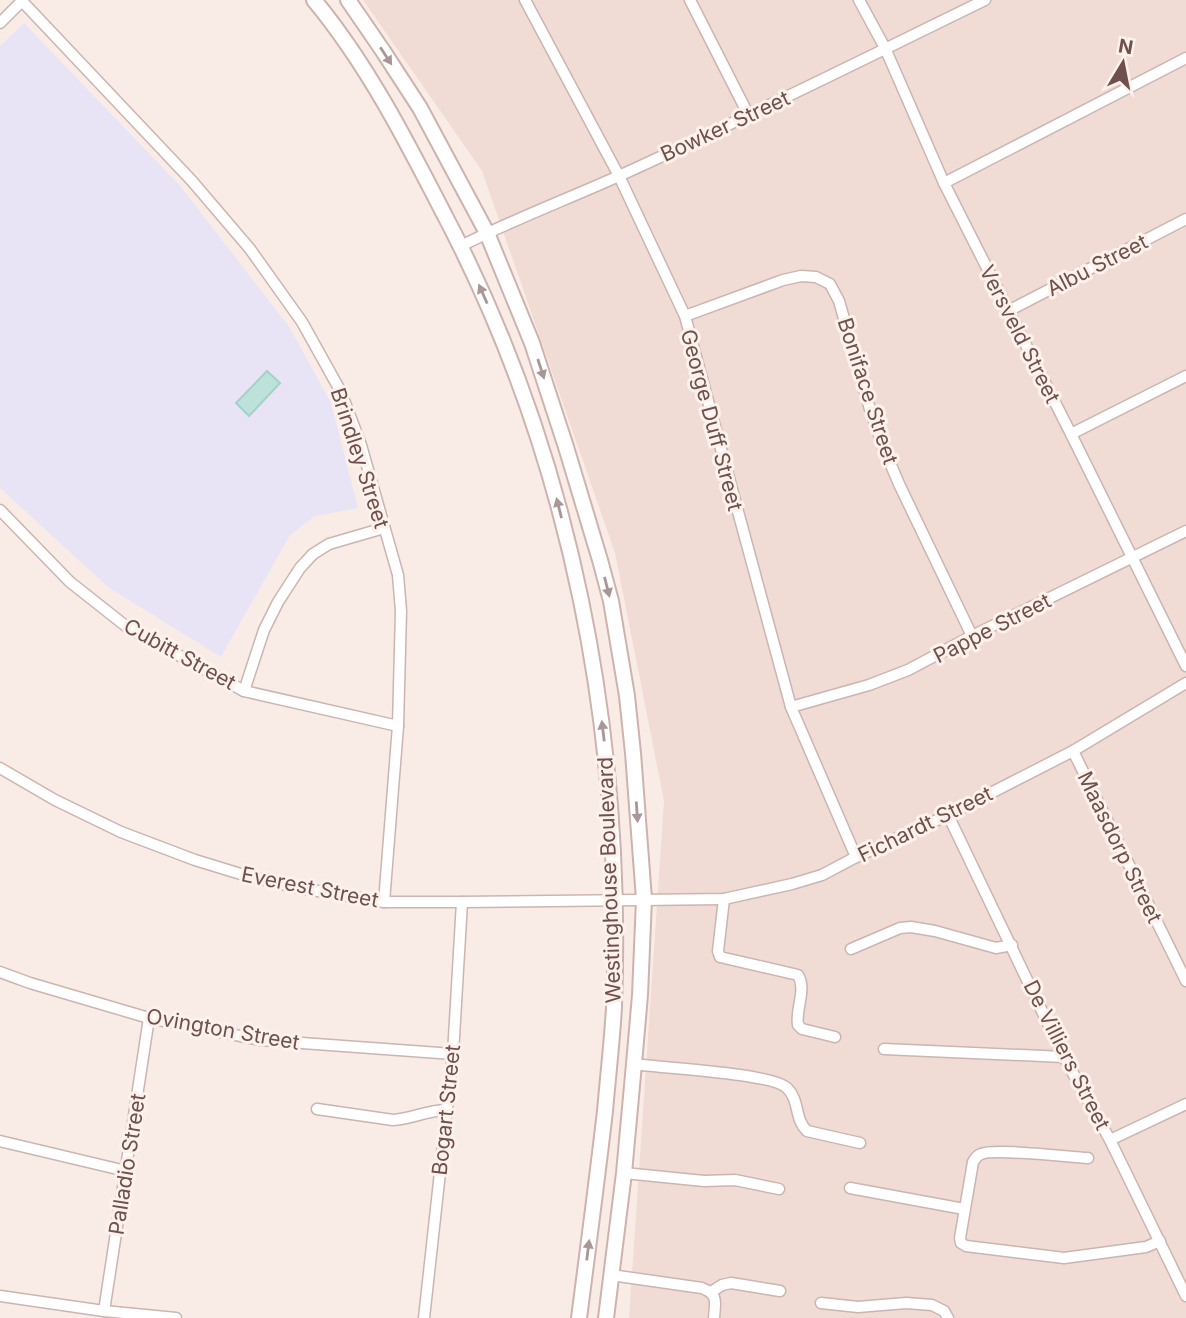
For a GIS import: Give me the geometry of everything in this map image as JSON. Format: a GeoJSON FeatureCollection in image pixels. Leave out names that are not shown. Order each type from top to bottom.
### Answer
{"type":"FeatureCollection","features":[{"type":"Feature","properties":{"kind":"street"},"geometry":{"type":"LineString","coordinates":[[0,23],[22,0]]}},
{"type":"Feature","properties":{"kind":"street","name":"Brindley Street"},"geometry":{"type":"LineString","coordinates":[[22,0],[192,181],[250,249],[302,322],[341,392],[361,445],[398,575],[401,611],[398,726],[384,902]]}},
{"type":"Feature","properties":{"kind":"street","name":"Westinghouse Boulevard"},"geometry":{"type":"LineString","coordinates":[[314,0],[342,35],[420,165],[461,246],[510,358],[536,428],[554,490],[570,550],[589,642],[609,789],[615,960],[611,1052],[579,1318]]}},
{"type":"Feature","properties":{"kind":"street","name":"Westinghouse Boulevard"},"geometry":{"type":"LineString","coordinates":[[348,0],[420,108],[486,233],[532,344],[570,459],[611,601],[627,696],[643,899],[640,995],[634,1064],[606,1318]]}},
{"type":"Feature","properties":{"kind":"street","name":"George Duff Street"},"geometry":{"type":"LineString","coordinates":[[525,0],[619,176],[685,316],[791,707],[856,857]]}},
{"type":"Feature","properties":{"kind":"street"},"geometry":{"type":"LineString","coordinates":[[690,0],[749,116]]}},
{"type":"Feature","properties":{"kind":"street","name":"Versveld Street"},"geometry":{"type":"LineString","coordinates":[[859,0],[886,48],[944,183],[1186,666]]}},
{"type":"Feature","properties":{"kind":"street","name":"Bowker Street"},"geometry":{"type":"LineString","coordinates":[[461,246],[749,116],[985,0]]}},
{"type":"Feature","properties":{"kind":"street"},"geometry":{"type":"LineString","coordinates":[[944,183],[1186,58]]}},
{"type":"Feature","properties":{"kind":"street","name":"Albu Street"},"geometry":{"type":"LineString","coordinates":[[1008,311],[1186,219]]}},
{"type":"Feature","properties":{"kind":"street","name":"Boniface Street"},"geometry":{"type":"LineString","coordinates":[[685,316],[801,276],[816,277],[830,284],[839,301],[869,406],[890,462],[972,636]]}},
{"type":"Feature","properties":{"kind":"street"},"geometry":{"type":"LineString","coordinates":[[1071,434],[1186,376]]}},
{"type":"Feature","properties":{"kind":"street","name":"Cubitt Street"},"geometry":{"type":"LineString","coordinates":[[0,510],[70,582],[127,627],[244,691],[398,726]]}},
{"type":"Feature","properties":{"kind":"street"},"geometry":{"type":"LineString","coordinates":[[244,691],[264,630],[300,568],[313,554],[329,544],[384,528]]}},
{"type":"Feature","properties":{"kind":"street","name":"Pappe Street"},"geometry":{"type":"LineString","coordinates":[[791,707],[869,685],[908,670],[1186,531]]}},
{"type":"Feature","properties":{"kind":"street","name":"Fichardt Street"},"geometry":{"type":"LineString","coordinates":[[643,899],[724,899],[792,884],[822,874],[948,815],[1073,751],[1186,683]]}},
{"type":"Feature","properties":{"kind":"street","name":"Maasdorp Street"},"geometry":{"type":"LineString","coordinates":[[1073,751],[1186,981]]}},
{"type":"Feature","properties":{"kind":"street","name":"Everest Street"},"geometry":{"type":"LineString","coordinates":[[0,768],[55,800],[121,832],[195,860],[294,887],[384,902],[643,899]]}},
{"type":"Feature","properties":{"kind":"street","name":"De Villiers Street"},"geometry":{"type":"LineString","coordinates":[[948,815],[1064,1058],[1110,1140],[1186,1296]]}},
{"type":"Feature","properties":{"kind":"street"},"geometry":{"type":"LineString","coordinates":[[724,899],[718,951],[720,957],[798,975],[802,985],[798,1025],[802,1029],[835,1037]]}},
{"type":"Feature","properties":{"kind":"street","name":"Bogart Street"},"geometry":{"type":"LineString","coordinates":[[424,1318],[453,1055],[462,902]]}},
{"type":"Feature","properties":{"kind":"street"},"geometry":{"type":"LineString","coordinates":[[851,949],[900,928],[911,927],[996,948],[1012,945]]}},
{"type":"Feature","properties":{"kind":"street","name":"Ovington Street"},"geometry":{"type":"LineString","coordinates":[[0,972],[149,1018],[261,1040],[453,1055]]}},
{"type":"Feature","properties":{"kind":"street","name":"Palladio Street"},"geometry":{"type":"LineString","coordinates":[[104,1311],[149,1018]]}},
{"type":"Feature","properties":{"kind":"street"},"geometry":{"type":"LineString","coordinates":[[884,1049],[1064,1058]]}},
{"type":"Feature","properties":{"kind":"street"},"geometry":{"type":"LineString","coordinates":[[634,1064],[749,1076],[783,1084],[790,1090],[801,1125],[807,1131],[860,1143]]}},
{"type":"Feature","properties":{"kind":"street"},"geometry":{"type":"LineString","coordinates":[[1110,1140],[1186,1104]]}},
{"type":"Feature","properties":{"kind":"street"},"geometry":{"type":"LineString","coordinates":[[317,1110],[393,1120],[434,1110],[447,1110]]}},
{"type":"Feature","properties":{"kind":"street"},"geometry":{"type":"LineString","coordinates":[[0,1141],[126,1171]]}},
{"type":"Feature","properties":{"kind":"street"},"geometry":{"type":"LineString","coordinates":[[1088,1158],[999,1152],[982,1153],[976,1157],[964,1209],[961,1243],[966,1246],[1064,1258],[1146,1247],[1160,1241]]}},
{"type":"Feature","properties":{"kind":"street"},"geometry":{"type":"LineString","coordinates":[[624,1173],[704,1181],[735,1180],[779,1189]]}},
{"type":"Feature","properties":{"kind":"street"},"geometry":{"type":"LineString","coordinates":[[850,1188],[964,1209]]}},
{"type":"Feature","properties":{"kind":"street"},"geometry":{"type":"LineString","coordinates":[[611,1275],[690,1285],[711,1292],[716,1300],[714,1318]]}},
{"type":"Feature","properties":{"kind":"street"},"geometry":{"type":"LineString","coordinates":[[711,1292],[731,1283],[780,1291]]}},
{"type":"Feature","properties":{"kind":"street"},"geometry":{"type":"LineString","coordinates":[[0,1296],[176,1318]]}},
{"type":"Feature","properties":{"kind":"street"},"geometry":{"type":"LineString","coordinates":[[821,1303],[858,1307],[906,1303],[932,1305],[944,1311],[947,1318]]}},
{"type":"Feature","properties":{"kind":"shaded area"},"geometry":{"type":"Polygon","coordinates":[[[363,0],[1186,0],[1186,1318],[629,1318],[664,801],[615,553],[482,171],[363,0]]]}},
{"type":"Feature","properties":{"kind":"shaded area"},"geometry":{"type":"Polygon","coordinates":[[[24,23],[181,187],[290,328],[331,403],[358,508],[315,516],[290,535],[221,657],[108,587],[0,488],[0,46],[24,23]]]}},
{"type":"Feature","properties":{"kind":"water"},"geometry":{"type":"Polygon","coordinates":[[[267,371],[280,383],[249,416],[236,403],[267,371]]]}}]}
